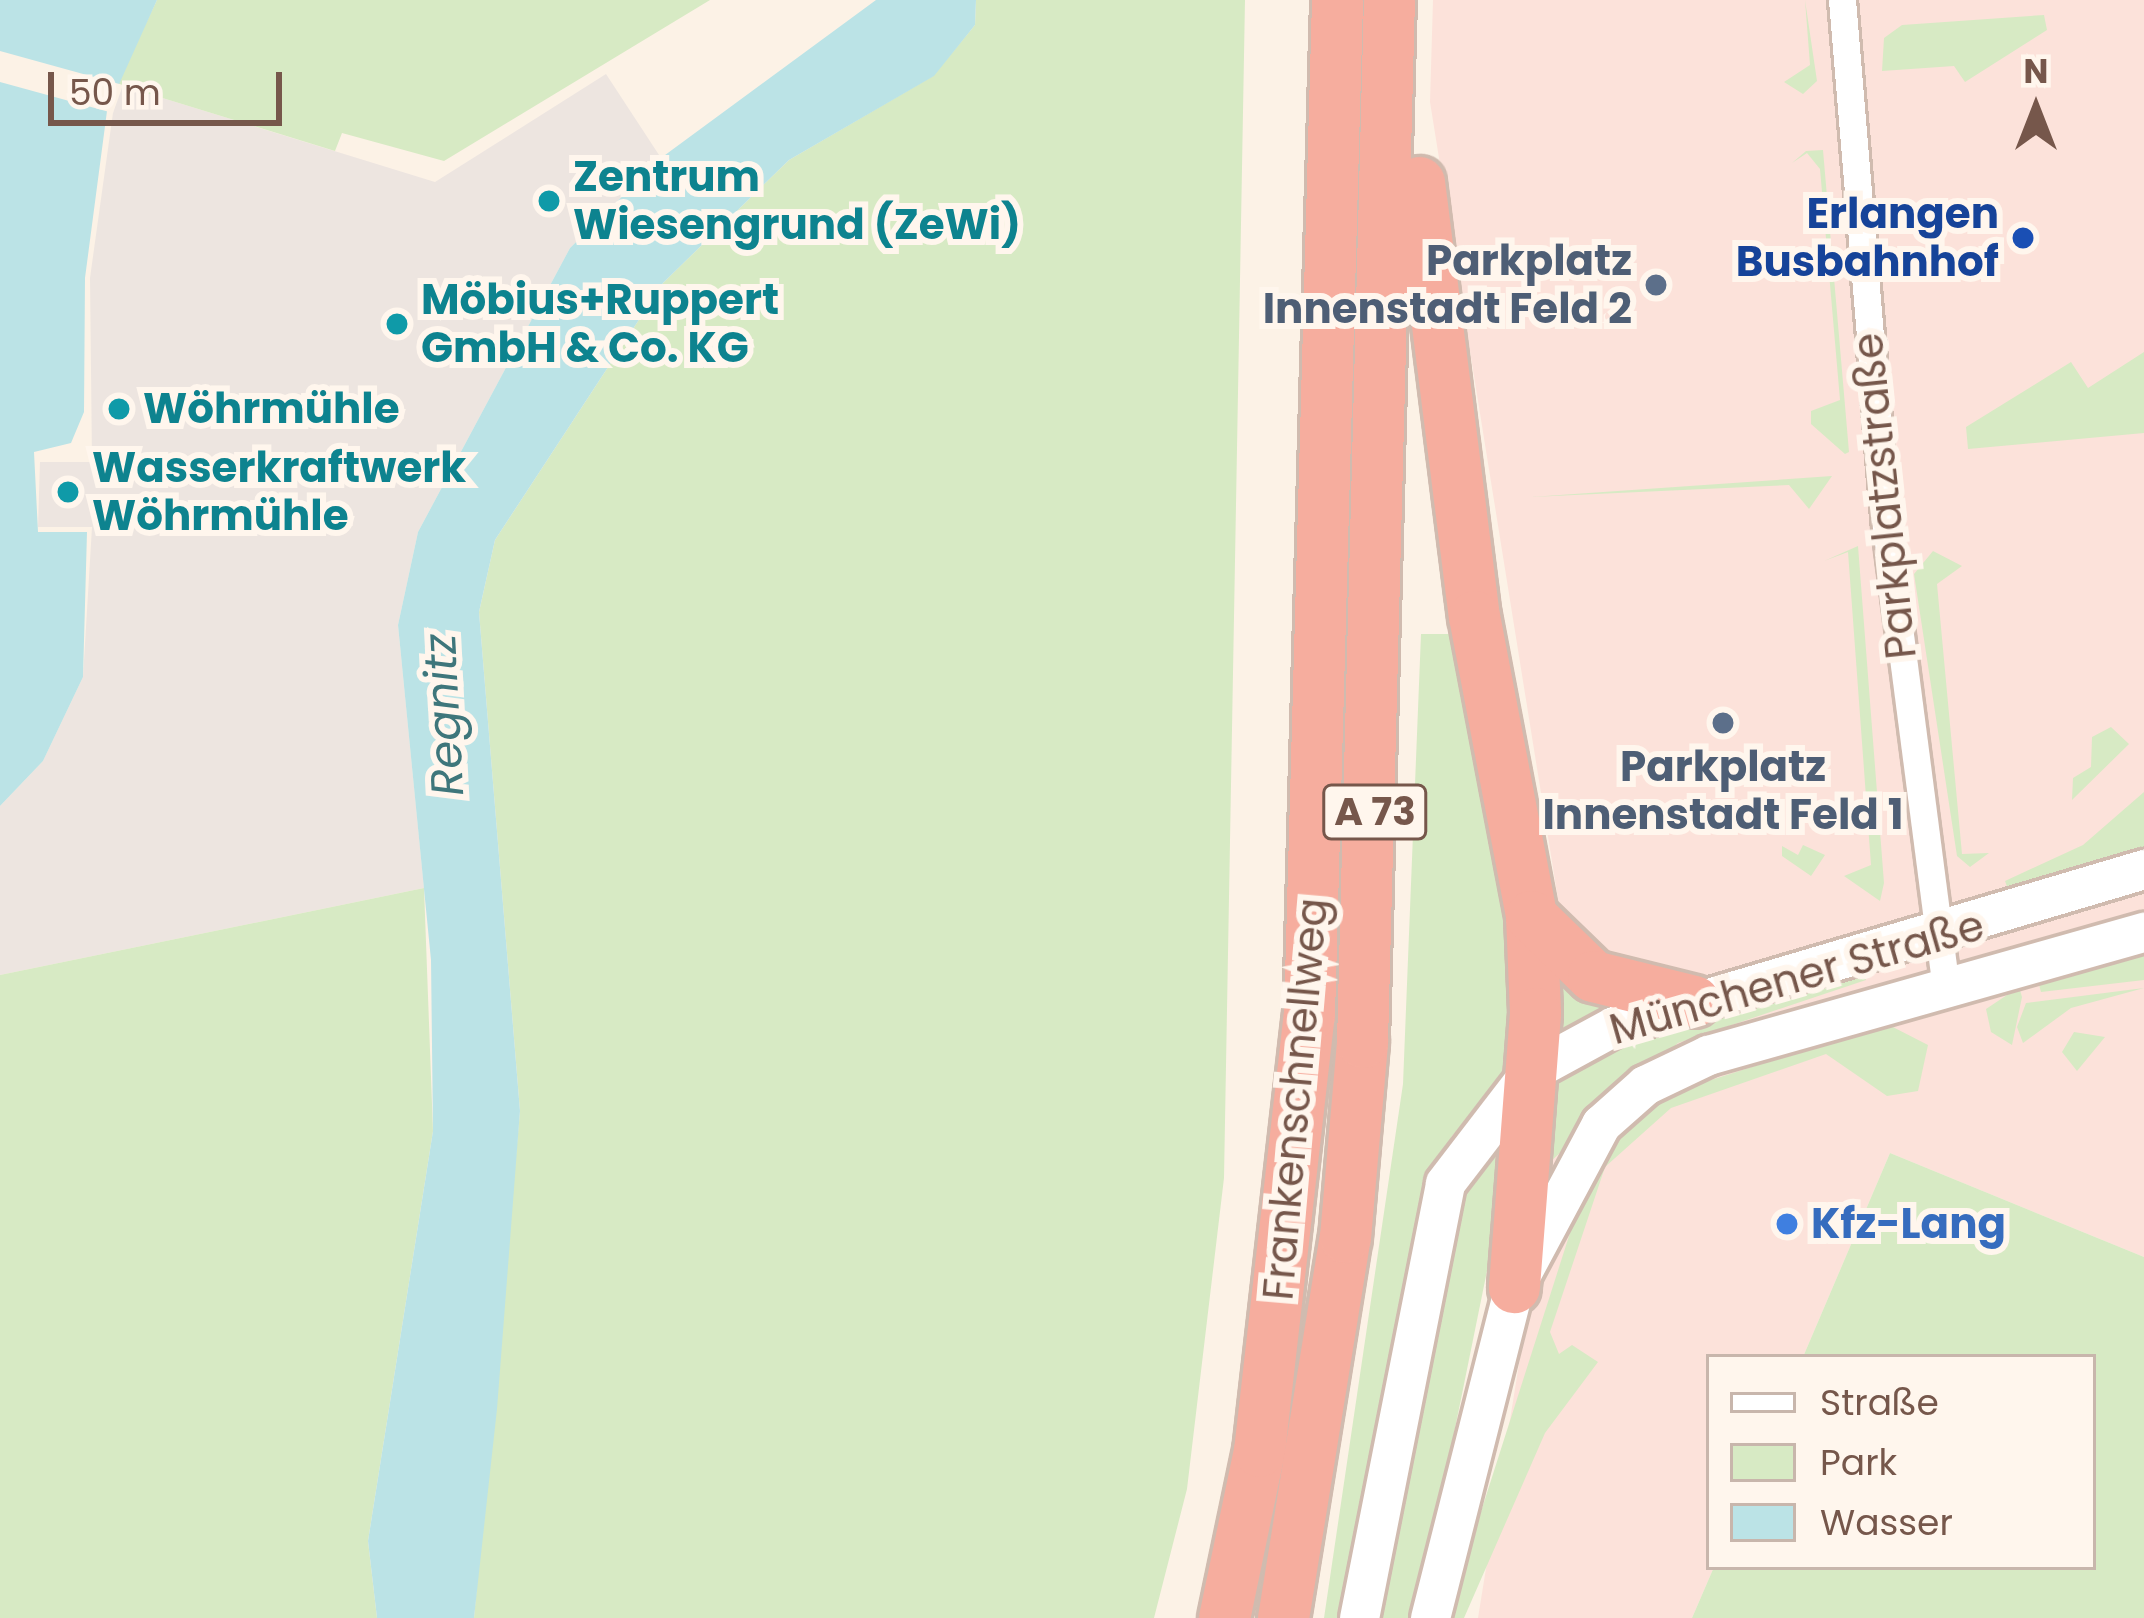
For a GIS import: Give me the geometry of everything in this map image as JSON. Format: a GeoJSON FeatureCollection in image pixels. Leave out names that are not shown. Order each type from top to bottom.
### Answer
{"type":"FeatureCollection","features":[{"type":"Feature","properties":{"kind":"highway","name":"Frankenschnellweg"},"geometry":{"type":"LineString","coordinates":[[1224,1618],[1259,1450],[1309,1015],[1336,0]]}},
{"type":"Feature","properties":{"kind":"highway","name":"Frankenschnellweg"},"geometry":{"type":"LineString","coordinates":[[1283,1618],[1345,1237],[1362,1042],[1392,0]]}},
{"type":"Feature","properties":{"kind":"highway"},"geometry":{"type":"LineString","coordinates":[[1392,0],[1462,531],[1531,916],[1532,1071],[1514,1287]]}},
{"type":"Feature","properties":{"kind":"highway"},"geometry":{"type":"LineString","coordinates":[[1531,916],[1593,976],[1694,1001]]}},
{"type":"Feature","properties":{"kind":"main road","name":"Münchener Straße"},"geometry":{"type":"LineString","coordinates":[[1360,1618],[1444,1183],[1532,1071],[1614,1026],[1931,937],[2144,869]]}},
{"type":"Feature","properties":{"kind":"main road","name":"Münchener Straße"},"geometry":{"type":"LineString","coordinates":[[1430,1618],[1514,1287],[1581,1150],[1645,1085],[1708,1055],[2144,932]]}},
{"type":"Feature","properties":{"kind":"street","name":"Parkplatzstraße"},"geometry":{"type":"LineString","coordinates":[[1842,0],[1931,937],[1946,990]]}},
{"type":"Feature","properties":{"kind":"shaded area"},"geometry":{"type":"Polygon","coordinates":[[[1433,0],[2144,0],[2144,1257],[1890,1153],[1804,1354],[1706,1354],[1706,1570],[1713,1570],[1692,1618],[1478,1618],[1576,1011],[1430,102],[1433,0]]]}},
{"type":"Feature","properties":{"kind":"shaded area"},"geometry":{"type":"Polygon","coordinates":[[[606,74],[661,158],[570,248],[418,532],[398,625],[424,888],[0,975],[0,806],[43,761],[83,677],[92,527],[38,527],[40,462],[92,462],[90,278],[117,84],[435,182],[606,74]]]}},
{"type":"Feature","properties":{"kind":"green space"},"geometry":{"type":"Polygon","coordinates":[[[157,0],[710,0],[444,161],[342,133],[335,151],[117,84],[157,0]]]}},
{"type":"Feature","properties":{"kind":"green space"},"geometry":{"type":"Polygon","coordinates":[[[976,0],[1245,0],[1224,1178],[1187,1489],[1154,1618],[474,1618],[520,1111],[479,612],[495,540],[663,283],[789,160],[933,76],[975,25],[976,0]]]}},
{"type":"Feature","properties":{"kind":"green space"},"geometry":{"type":"Polygon","coordinates":[[[1805,0],[1817,81],[1803,94],[1784,82],[1810,65],[1805,0]]]}},
{"type":"Feature","properties":{"kind":"green space"},"geometry":{"type":"Polygon","coordinates":[[[2044,15],[2047,30],[1965,82],[1954,66],[1882,71],[1884,38],[1902,25],[2044,15]]]}},
{"type":"Feature","properties":{"kind":"green space"},"geometry":{"type":"Polygon","coordinates":[[[1823,150],[1849,452],[1845,454],[1811,424],[1811,411],[1840,400],[1820,169],[1807,153],[1792,163],[1806,151],[1823,150]]]}},
{"type":"Feature","properties":{"kind":"green space"},"geometry":{"type":"Polygon","coordinates":[[[2144,352],[2144,433],[1968,449],[1966,427],[2071,362],[2088,388],[2144,352]]]}},
{"type":"Feature","properties":{"kind":"green space"},"geometry":{"type":"Polygon","coordinates":[[[1832,476],[1809,509],[1789,485],[1531,497],[1832,476]]]}},
{"type":"Feature","properties":{"kind":"green space"},"geometry":{"type":"Polygon","coordinates":[[[1858,546],[1884,883],[1880,901],[1844,876],[1871,865],[1848,552],[1824,561],[1858,546]]]}},
{"type":"Feature","properties":{"kind":"green space"},"geometry":{"type":"Polygon","coordinates":[[[1933,551],[1962,566],[1937,584],[1962,854],[1989,853],[1970,867],[1957,856],[1914,574],[1933,551]]]}},
{"type":"Feature","properties":{"kind":"green space"},"geometry":{"type":"Polygon","coordinates":[[[1421,634],[1461,634],[1509,896],[1519,1062],[1452,1136],[1420,1203],[1341,1618],[1324,1618],[1403,1084],[1421,634]]]}},
{"type":"Feature","properties":{"kind":"green space"},"geometry":{"type":"Polygon","coordinates":[[[2111,727],[2129,744],[2072,800],[2073,778],[2091,767],[2092,737],[2111,727]]]}},
{"type":"Feature","properties":{"kind":"green space"},"geometry":{"type":"Polygon","coordinates":[[[2144,792],[2144,851],[2011,897],[2005,881],[2083,845],[2144,792]]]}},
{"type":"Feature","properties":{"kind":"green space"},"geometry":{"type":"Polygon","coordinates":[[[1803,845],[1825,855],[1811,876],[1782,856],[1782,846],[1798,855],[1803,845]]]}},
{"type":"Feature","properties":{"kind":"green space"},"geometry":{"type":"Polygon","coordinates":[[[424,888],[433,1131],[368,1541],[377,1618],[0,1618],[0,975],[424,888]]]}},
{"type":"Feature","properties":{"kind":"green space"},"geometry":{"type":"Polygon","coordinates":[[[2144,948],[2144,980],[2041,992],[2038,981],[2144,948]]]}},
{"type":"Feature","properties":{"kind":"green space"},"geometry":{"type":"Polygon","coordinates":[[[1554,971],[1623,1002],[1555,1038],[1554,971]]]}},
{"type":"Feature","properties":{"kind":"green space"},"geometry":{"type":"Polygon","coordinates":[[[1863,972],[1866,980],[1678,1043],[1548,1164],[1551,1080],[1649,1033],[1863,972]]]}},
{"type":"Feature","properties":{"kind":"green space"},"geometry":{"type":"Polygon","coordinates":[[[2019,987],[2022,997],[2012,1045],[1991,1032],[1986,1009],[2019,987]]]}},
{"type":"Feature","properties":{"kind":"green space"},"geometry":{"type":"Polygon","coordinates":[[[2144,988],[2071,1008],[2023,1043],[2017,1027],[2026,1003],[2144,988]]]}},
{"type":"Feature","properties":{"kind":"green space"},"geometry":{"type":"Polygon","coordinates":[[[1887,1024],[1928,1045],[1918,1091],[1887,1096],[1826,1054],[1671,1108],[1605,1167],[1550,1332],[1559,1354],[1572,1345],[1598,1362],[1545,1433],[1464,1618],[1447,1618],[1592,1164],[1667,1094],[1887,1024]]]}},
{"type":"Feature","properties":{"kind":"green space"},"geometry":{"type":"Polygon","coordinates":[[[2074,1032],[2105,1037],[2077,1071],[2062,1052],[2074,1032]]]}},
{"type":"Feature","properties":{"kind":"green space"},"geometry":{"type":"Polygon","coordinates":[[[1499,1128],[1502,1197],[1436,1522],[1411,1618],[1377,1618],[1452,1210],[1499,1128]]]}},
{"type":"Feature","properties":{"kind":"green space"},"geometry":{"type":"Polygon","coordinates":[[[1890,1153],[2144,1257],[2144,1618],[1692,1618],[1713,1570],[2096,1570],[2096,1354],[1804,1354],[1890,1153]]]}},
{"type":"Feature","properties":{"kind":"water"},"geometry":{"type":"Polygon","coordinates":[[[0,0],[157,0],[107,111],[85,278],[84,412],[71,443],[34,452],[38,532],[87,532],[83,677],[43,761],[0,806],[0,0]]]}},
{"type":"Feature","properties":{"kind":"water","name":"Regnitz"},"geometry":{"type":"Polygon","coordinates":[[[876,0],[976,0],[975,25],[934,76],[789,160],[663,283],[495,540],[479,612],[520,1111],[497,1409],[474,1618],[377,1618],[368,1541],[433,1131],[431,960],[398,625],[418,532],[570,248],[661,158],[876,0]]]}},
{"type":"Feature","properties":{"kind":"pier"},"geometry":{"type":"Polygon","coordinates":[[[0,51],[123,85],[113,113],[0,82],[0,51]]]}},
{"type":"Feature","properties":{"kind":"place","name":"Zentrum Wiesengrund (ZeWi)"},"geometry":{"type":"Point","coordinates":[549,201]}},
{"type":"Feature","properties":{"kind":"place","name":"Erlangen Busbahnhof"},"geometry":{"type":"Point","coordinates":[2023,238]}},
{"type":"Feature","properties":{"kind":"place","name":"Parkplatz Innenstadt Feld 2"},"geometry":{"type":"Point","coordinates":[1656,285]}},
{"type":"Feature","properties":{"kind":"place","name":"Möbius+Ruppert GmbH & Co. KG"},"geometry":{"type":"Point","coordinates":[397,324]}},
{"type":"Feature","properties":{"kind":"place","name":"Wöhrmühle"},"geometry":{"type":"Point","coordinates":[119,409]}},
{"type":"Feature","properties":{"kind":"place","name":"Wasserkraftwerk Wöhrmühle"},"geometry":{"type":"Point","coordinates":[68,492]}},
{"type":"Feature","properties":{"kind":"place","name":"Parkplatz Innenstadt Feld 1"},"geometry":{"type":"Point","coordinates":[1723,723]}},
{"type":"Feature","properties":{"kind":"place","name":"Kfz-Lang"},"geometry":{"type":"Point","coordinates":[1787,1224]}}]}
